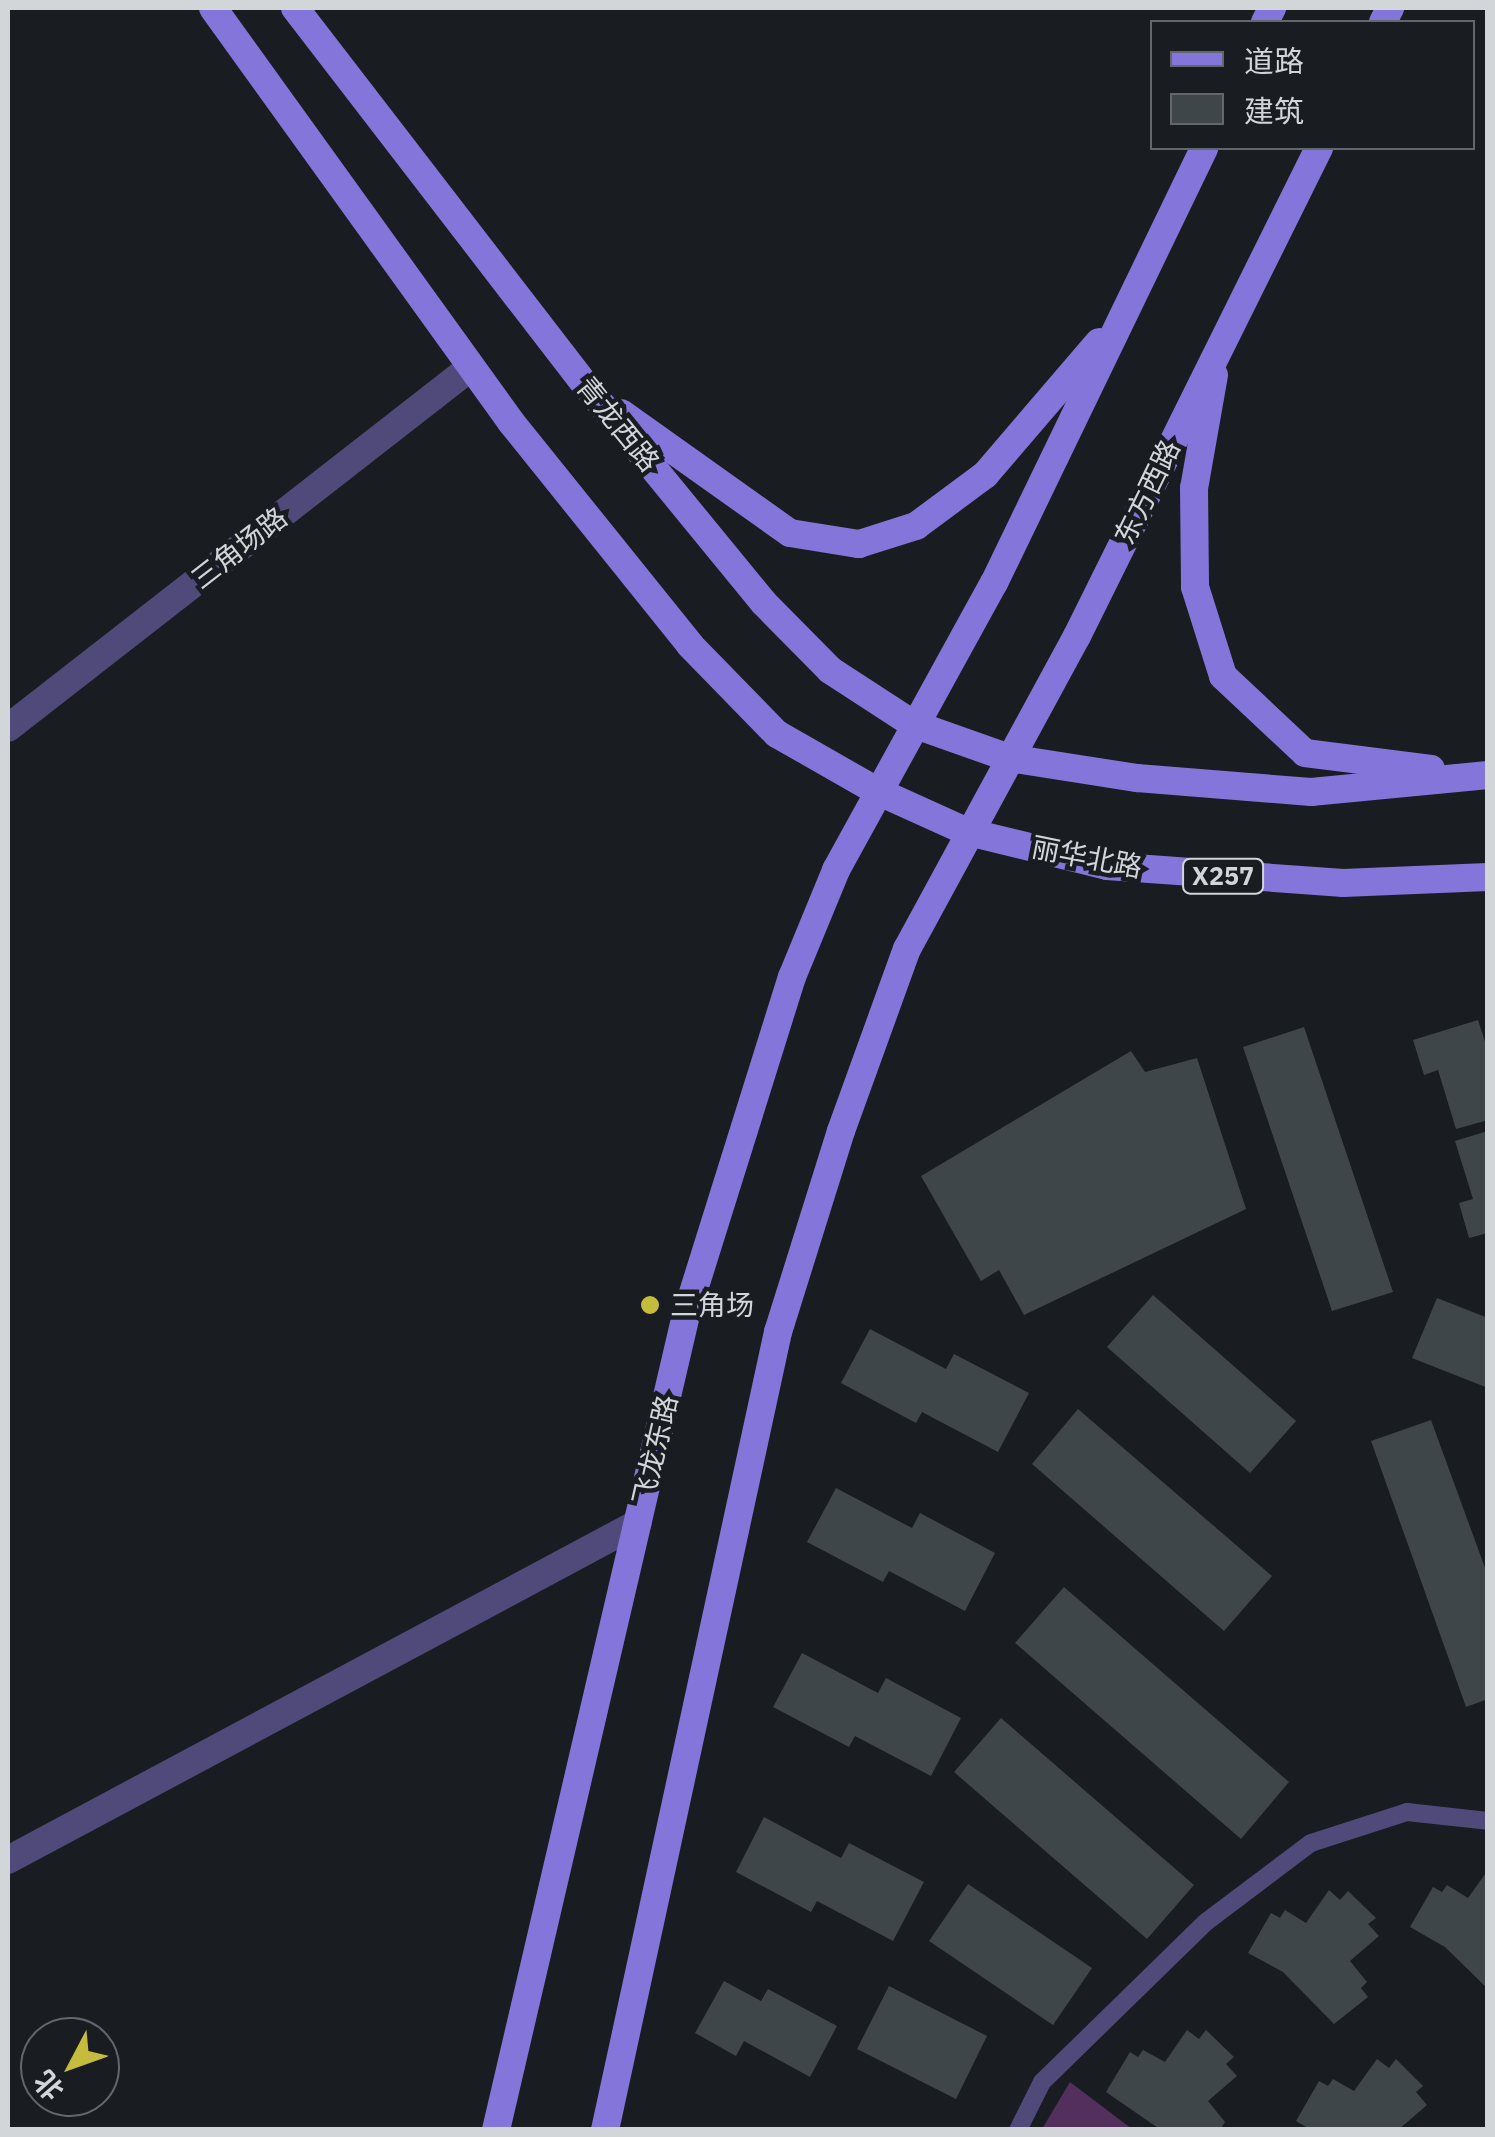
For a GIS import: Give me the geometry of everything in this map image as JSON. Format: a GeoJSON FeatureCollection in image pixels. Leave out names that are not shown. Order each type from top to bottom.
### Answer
{"type":"FeatureCollection","features":[{"type":"Feature","properties":{"kind":"main road"},"geometry":{"type":"LineString","coordinates":[[213,8],[471,368],[690,645],[777,734],[877,791],[994,582],[1203,150]]}},
{"type":"Feature","properties":{"kind":"main road","name":"青龙西路"},"geometry":{"type":"LineString","coordinates":[[294,8],[592,392],[764,603],[830,670],[913,724],[1010,758]]}},
{"type":"Feature","properties":{"kind":"main road","name":"东方西路"},"geometry":{"type":"LineString","coordinates":[[968,832],[1077,636],[1318,150]]}},
{"type":"Feature","properties":{"kind":"main road"},"geometry":{"type":"LineString","coordinates":[[592,392],[790,532],[858,544],[916,526],[985,475],[1126,310]]}},
{"type":"Feature","properties":{"kind":"main road"},"geometry":{"type":"LineString","coordinates":[[1220,342],[1194,488],[1195,587],[1223,676],[1305,753],[1482,775]]}},
{"type":"Feature","properties":{"kind":"main road"},"geometry":{"type":"LineString","coordinates":[[1010,758],[1137,778],[1311,792],[1482,775]]}},
{"type":"Feature","properties":{"kind":"main road","name":"丽华北路"},"geometry":{"type":"LineString","coordinates":[[877,791],[968,832],[1107,866],[1343,883],[1485,877]]}},
{"type":"Feature","properties":{"kind":"main road","name":"飞龙东路"},"geometry":{"type":"LineString","coordinates":[[496,2130],[686,1315],[792,976],[836,870],[877,791]]}},
{"type":"Feature","properties":{"kind":"main road"},"geometry":{"type":"LineString","coordinates":[[606,2130],[778,1332],[841,1131],[907,949],[968,832]]}},
{"type":"Feature","properties":{"kind":"street","name":"三角场路"},"geometry":{"type":"LineString","coordinates":[[8,728],[471,368]]}},
{"type":"Feature","properties":{"kind":"street"},"geometry":{"type":"LineString","coordinates":[[8,1860],[638,1523]]}},
{"type":"Feature","properties":{"kind":"lane"},"geometry":{"type":"LineString","coordinates":[[1018,2130],[1042,2082],[1206,1922],[1310,1842],[1407,1812],[1488,1821]]}},
{"type":"Feature","properties":{"kind":"shaded area"},"geometry":{"type":"Polygon","coordinates":[[[1070,2082],[1132,2129],[1042,2129],[1070,2082]]]}},
{"type":"Feature","properties":{"kind":"building"},"geometry":{"type":"Polygon","coordinates":[[[1478,1020],[1488,1051],[1488,1120],[1456,1129],[1438,1070],[1424,1075],[1413,1040],[1478,1020]]]}},
{"type":"Feature","properties":{"kind":"building"},"geometry":{"type":"Polygon","coordinates":[[[1304,1027],[1393,1292],[1332,1311],[1243,1047],[1304,1027]]]}},
{"type":"Feature","properties":{"kind":"building"},"geometry":{"type":"Polygon","coordinates":[[[1131,1051],[1145,1072],[1197,1058],[1246,1209],[1024,1315],[999,1270],[981,1281],[921,1176],[1131,1051]]]}},
{"type":"Feature","properties":{"kind":"building"},"geometry":{"type":"Polygon","coordinates":[[[1488,1131],[1488,1233],[1469,1238],[1459,1203],[1473,1199],[1455,1141],[1488,1131]]]}},
{"type":"Feature","properties":{"kind":"building"},"geometry":{"type":"Polygon","coordinates":[[[1153,1295],[1296,1421],[1250,1473],[1107,1347],[1153,1295]]]}},
{"type":"Feature","properties":{"kind":"building"},"geometry":{"type":"Polygon","coordinates":[[[1437,1298],[1488,1318],[1488,1388],[1412,1358],[1437,1298]]]}},
{"type":"Feature","properties":{"kind":"building"},"geometry":{"type":"Polygon","coordinates":[[[870,1329],[946,1369],[954,1354],[1029,1393],[998,1452],[922,1412],[916,1423],[841,1383],[870,1329]]]}},
{"type":"Feature","properties":{"kind":"building"},"geometry":{"type":"Polygon","coordinates":[[[1078,1409],[1272,1576],[1224,1631],[1032,1464],[1078,1409]]]}},
{"type":"Feature","properties":{"kind":"building"},"geometry":{"type":"Polygon","coordinates":[[[1431,1420],[1488,1576],[1488,1699],[1466,1707],[1371,1441],[1431,1420]]]}},
{"type":"Feature","properties":{"kind":"building"},"geometry":{"type":"Polygon","coordinates":[[[836,1488],[912,1528],[920,1513],[995,1553],[965,1611],[889,1571],[883,1582],[807,1542],[836,1488]]]}},
{"type":"Feature","properties":{"kind":"building"},"geometry":{"type":"Polygon","coordinates":[[[1064,1587],[1289,1782],[1241,1839],[1015,1643],[1064,1587]]]}},
{"type":"Feature","properties":{"kind":"building"},"geometry":{"type":"Polygon","coordinates":[[[802,1653],[878,1693],[886,1678],[961,1718],[931,1776],[855,1736],[849,1747],[773,1707],[802,1653]]]}},
{"type":"Feature","properties":{"kind":"building"},"geometry":{"type":"Polygon","coordinates":[[[1001,1718],[1194,1885],[1147,1939],[954,1772],[1001,1718]]]}},
{"type":"Feature","properties":{"kind":"building"},"geometry":{"type":"Polygon","coordinates":[[[764,1817],[841,1858],[849,1843],[924,1882],[893,1941],[817,1901],[811,1912],[736,1872],[764,1817]]]}},
{"type":"Feature","properties":{"kind":"building"},"geometry":{"type":"Polygon","coordinates":[[[1488,1870],[1488,1989],[1445,1947],[1410,1927],[1433,1887],[1442,1892],[1447,1885],[1468,1898],[1488,1870]]]}},
{"type":"Feature","properties":{"kind":"building"},"geometry":{"type":"Polygon","coordinates":[[[968,1884],[1092,1968],[1053,2025],[929,1941],[968,1884]]]}},
{"type":"Feature","properties":{"kind":"building"},"geometry":{"type":"Polygon","coordinates":[[[1329,1890],[1340,1900],[1348,1891],[1376,1918],[1368,1924],[1379,1936],[1350,1961],[1367,1982],[1361,1988],[1368,1997],[1334,2024],[1283,1972],[1248,1953],[1271,1913],[1280,1918],[1285,1910],[1306,1923],[1329,1890]]]}},
{"type":"Feature","properties":{"kind":"building"},"geometry":{"type":"Polygon","coordinates":[[[724,1981],[761,2001],[768,1989],[837,2026],[810,2077],[744,2041],[736,2056],[695,2033],[724,1981]]]}},
{"type":"Feature","properties":{"kind":"building"},"geometry":{"type":"Polygon","coordinates":[[[889,1986],[987,2036],[956,2099],[857,2049],[889,1986]]]}},
{"type":"Feature","properties":{"kind":"building"},"geometry":{"type":"Polygon","coordinates":[[[1187,2030],[1199,2039],[1206,2030],[1234,2057],[1226,2064],[1237,2076],[1208,2101],[1225,2122],[1220,2130],[1161,2130],[1106,2092],[1130,2052],[1138,2057],[1143,2050],[1165,2062],[1187,2030]]]}},
{"type":"Feature","properties":{"kind":"building"},"geometry":{"type":"Polygon","coordinates":[[[1377,2059],[1389,2068],[1396,2059],[1423,2086],[1416,2092],[1427,2105],[1398,2130],[1311,2130],[1296,2121],[1319,2081],[1328,2086],[1333,2079],[1354,2091],[1377,2059]]]}},
{"type":"Feature","properties":{"kind":"place","name":"三角场"},"geometry":{"type":"Point","coordinates":[650,1305]}}]}
